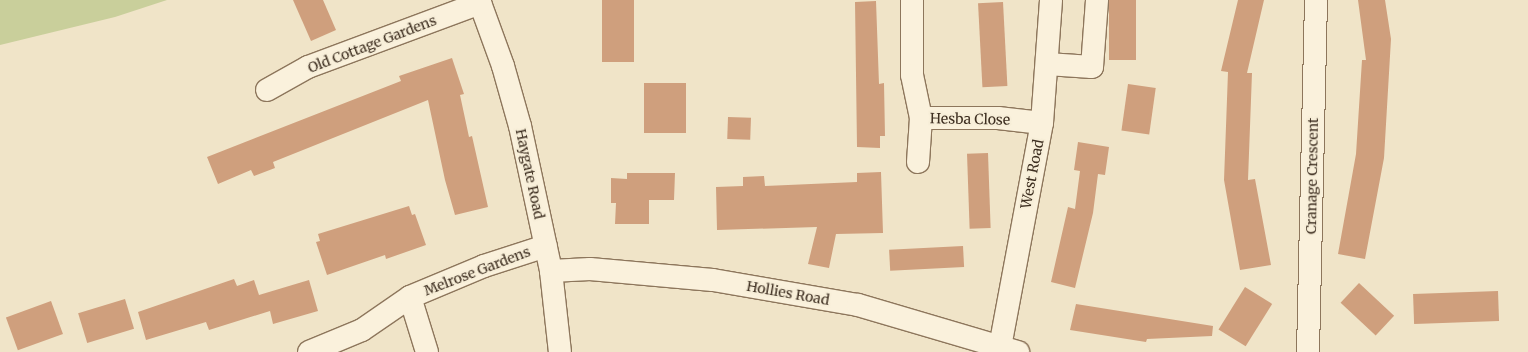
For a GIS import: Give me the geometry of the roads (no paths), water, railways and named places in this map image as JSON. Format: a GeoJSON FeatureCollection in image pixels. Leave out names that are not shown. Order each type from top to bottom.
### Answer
{"type":"FeatureCollection","features":[{"type":"Feature","properties":{"kind":"street","name":"Hesba Close"},"geometry":{"type":"LineString","coordinates":[[912,0],[912,75],[921,118],[998,118],[1042,123]]}},
{"type":"Feature","properties":{"kind":"street","name":"West Road"},"geometry":{"type":"LineString","coordinates":[[1009,349],[1042,123],[1050,0]]}},
{"type":"Feature","properties":{"kind":"street"},"geometry":{"type":"LineString","coordinates":[[1047,64],[1092,66],[1097,0]]}},
{"type":"Feature","properties":{"kind":"street","name":"Cranage Crescent"},"geometry":{"type":"LineString","coordinates":[[1308,352],[1316,0]]}},
{"type":"Feature","properties":{"kind":"street","name":"Old Cottage Gardens"},"geometry":{"type":"LineString","coordinates":[[267,90],[308,67],[479,2]]}},
{"type":"Feature","properties":{"kind":"street","name":"Haygate Road"},"geometry":{"type":"LineString","coordinates":[[479,2],[503,66],[518,119],[551,271],[560,352]]}},
{"type":"Feature","properties":{"kind":"street"},"geometry":{"type":"LineString","coordinates":[[918,162],[921,118]]}},
{"type":"Feature","properties":{"kind":"street","name":"Melrose Gardens"},"geometry":{"type":"LineString","coordinates":[[309,352],[362,330],[410,297],[484,266],[546,246]]}},
{"type":"Feature","properties":{"kind":"street","name":"Hollies Road"},"geometry":{"type":"LineString","coordinates":[[551,271],[590,269],[713,280],[858,305],[1009,349]]}},
{"type":"Feature","properties":{"kind":"street","name":"Melrose Gardens"},"geometry":{"type":"LineString","coordinates":[[410,297],[427,352]]}}]}
